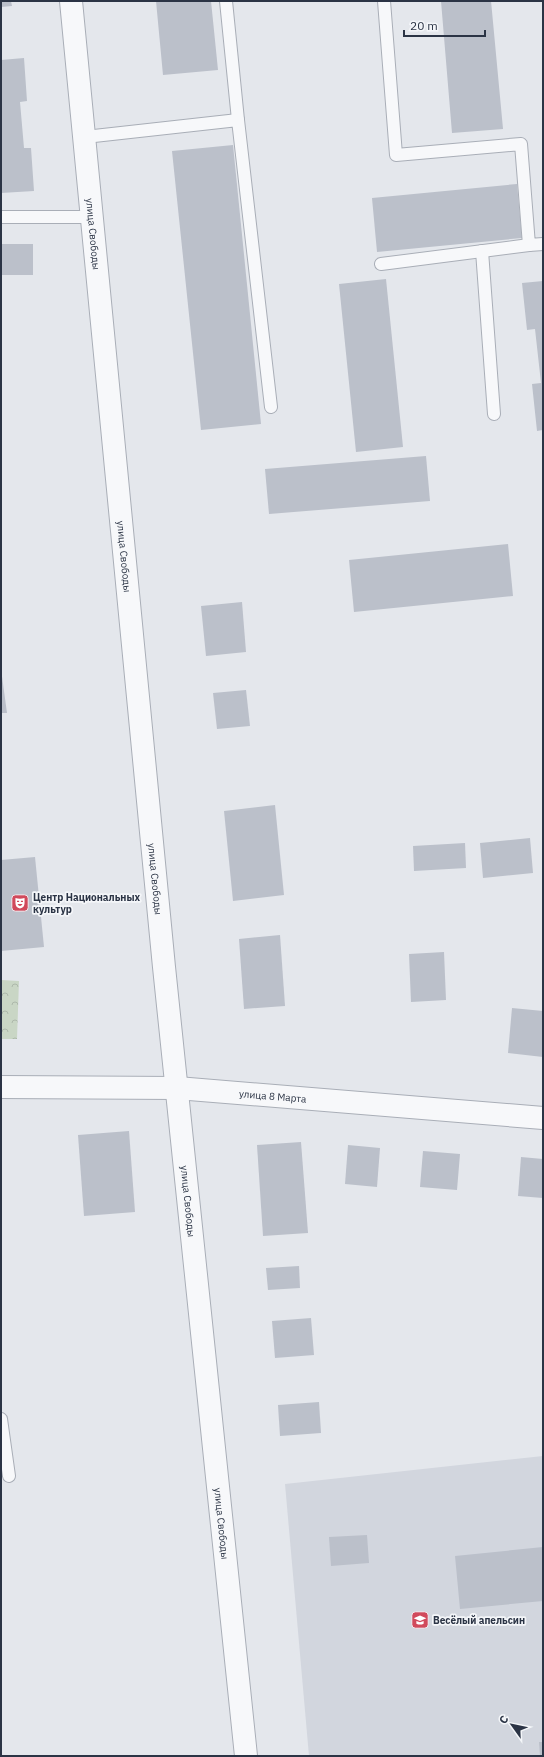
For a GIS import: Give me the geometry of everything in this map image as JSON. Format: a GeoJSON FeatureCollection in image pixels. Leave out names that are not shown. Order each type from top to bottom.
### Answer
{"type":"FeatureCollection","features":[{"type":"Feature","properties":{"kind":"street","name":"улица Свободы"},"geometry":{"type":"LineString","coordinates":[[71,1],[177,1088],[246,1756]]}},
{"type":"Feature","properties":{"kind":"street","name":"улица 8 Марта"},"geometry":{"type":"LineString","coordinates":[[1,1087],[177,1088],[543,1118]]}},
{"type":"Feature","properties":{"kind":"lane"},"geometry":{"type":"LineString","coordinates":[[226,1],[270,407]]}},
{"type":"Feature","properties":{"kind":"lane"},"geometry":{"type":"LineString","coordinates":[[384,1],[396,155],[521,144],[529,245]]}},
{"type":"Feature","properties":{"kind":"lane"},"geometry":{"type":"LineString","coordinates":[[85,137],[238,120]]}},
{"type":"Feature","properties":{"kind":"lane"},"geometry":{"type":"LineString","coordinates":[[1,217],[92,217]]}},
{"type":"Feature","properties":{"kind":"lane"},"geometry":{"type":"LineString","coordinates":[[381,264],[543,244]]}},
{"type":"Feature","properties":{"kind":"lane"},"geometry":{"type":"LineString","coordinates":[[482,251],[494,414]]}},
{"type":"Feature","properties":{"kind":"lane"},"geometry":{"type":"LineString","coordinates":[[1,1419],[9,1476]]}},
{"type":"Feature","properties":{"kind":"shaded area","name":"Весёлый апельсин"},"geometry":{"type":"Polygon","coordinates":[[[543,1456],[543,1756],[309,1756],[285,1484],[543,1456]]]}},
{"type":"Feature","properties":{"kind":"green space"},"geometry":{"type":"Polygon","coordinates":[[[1,980],[19,981],[17,1039],[1,1039],[1,980]]]}},
{"type":"Feature","properties":{"kind":"building"},"geometry":{"type":"Polygon","coordinates":[[[1,1],[11,1],[12,6],[1,7],[1,1]]]}},
{"type":"Feature","properties":{"kind":"building"},"geometry":{"type":"Polygon","coordinates":[[[156,1],[211,1],[218,70],[163,75],[156,1]]]}},
{"type":"Feature","properties":{"kind":"building"},"geometry":{"type":"Polygon","coordinates":[[[441,1],[491,1],[503,129],[452,133],[441,1]]]}},
{"type":"Feature","properties":{"kind":"building"},"geometry":{"type":"Polygon","coordinates":[[[24,58],[27,101],[20,102],[24,148],[31,148],[34,191],[1,193],[1,60],[24,58]]]}},
{"type":"Feature","properties":{"kind":"building"},"geometry":{"type":"Polygon","coordinates":[[[233,145],[261,424],[201,430],[172,151],[233,145]]]}},
{"type":"Feature","properties":{"kind":"building"},"geometry":{"type":"Polygon","coordinates":[[[517,184],[522,238],[377,252],[372,198],[517,184]]]}},
{"type":"Feature","properties":{"kind":"building"},"geometry":{"type":"Polygon","coordinates":[[[1,244],[33,244],[33,275],[1,275],[1,244]]]}},
{"type":"Feature","properties":{"kind":"building"},"geometry":{"type":"Polygon","coordinates":[[[386,279],[403,447],[356,452],[339,284],[386,279]]]}},
{"type":"Feature","properties":{"kind":"building"},"geometry":{"type":"Polygon","coordinates":[[[543,281],[543,430],[537,431],[532,384],[541,383],[535,329],[527,330],[522,283],[543,281]]]}},
{"type":"Feature","properties":{"kind":"building"},"geometry":{"type":"Polygon","coordinates":[[[426,456],[430,501],[269,514],[265,469],[426,456]]]}},
{"type":"Feature","properties":{"kind":"building"},"geometry":{"type":"Polygon","coordinates":[[[508,544],[513,596],[354,612],[349,560],[508,544]]]}},
{"type":"Feature","properties":{"kind":"building"},"geometry":{"type":"Polygon","coordinates":[[[242,602],[246,652],[206,656],[201,606],[242,602]]]}},
{"type":"Feature","properties":{"kind":"building"},"geometry":{"type":"Polygon","coordinates":[[[1,669],[7,713],[1,713],[1,669]]]}},
{"type":"Feature","properties":{"kind":"building"},"geometry":{"type":"Polygon","coordinates":[[[246,690],[250,726],[217,729],[213,693],[246,690]]]}},
{"type":"Feature","properties":{"kind":"building"},"geometry":{"type":"Polygon","coordinates":[[[275,805],[284,895],[233,901],[224,811],[275,805]]]}},
{"type":"Feature","properties":{"kind":"building"},"geometry":{"type":"Polygon","coordinates":[[[530,838],[533,873],[483,878],[480,843],[530,838]]]}},
{"type":"Feature","properties":{"kind":"building"},"geometry":{"type":"Polygon","coordinates":[[[465,843],[466,868],[414,871],[413,846],[465,843]]]}},
{"type":"Feature","properties":{"kind":"building","name":"Центр Национальных культур"},"geometry":{"type":"Polygon","coordinates":[[[35,857],[44,947],[1,951],[1,860],[35,857]]]}},
{"type":"Feature","properties":{"kind":"building"},"geometry":{"type":"Polygon","coordinates":[[[280,935],[285,1006],[244,1009],[239,939],[280,935]]]}},
{"type":"Feature","properties":{"kind":"building"},"geometry":{"type":"Polygon","coordinates":[[[444,952],[446,1000],[411,1002],[409,954],[444,952]]]}},
{"type":"Feature","properties":{"kind":"building"},"geometry":{"type":"Polygon","coordinates":[[[512,1008],[543,1011],[543,1057],[508,1053],[512,1008]]]}},
{"type":"Feature","properties":{"kind":"building"},"geometry":{"type":"Polygon","coordinates":[[[129,1131],[135,1212],[84,1216],[78,1135],[129,1131]]]}},
{"type":"Feature","properties":{"kind":"building"},"geometry":{"type":"Polygon","coordinates":[[[301,1142],[308,1233],[263,1236],[257,1145],[301,1142]]]}},
{"type":"Feature","properties":{"kind":"building"},"geometry":{"type":"Polygon","coordinates":[[[348,1145],[380,1148],[377,1187],[345,1184],[348,1145]]]}},
{"type":"Feature","properties":{"kind":"building"},"geometry":{"type":"Polygon","coordinates":[[[423,1151],[460,1154],[457,1190],[420,1187],[423,1151]]]}},
{"type":"Feature","properties":{"kind":"building"},"geometry":{"type":"Polygon","coordinates":[[[521,1157],[543,1159],[543,1198],[518,1196],[521,1157]]]}},
{"type":"Feature","properties":{"kind":"building"},"geometry":{"type":"Polygon","coordinates":[[[299,1266],[300,1288],[268,1290],[266,1268],[299,1266]]]}},
{"type":"Feature","properties":{"kind":"building"},"geometry":{"type":"Polygon","coordinates":[[[311,1318],[314,1355],[275,1358],[272,1321],[311,1318]]]}},
{"type":"Feature","properties":{"kind":"building"},"geometry":{"type":"Polygon","coordinates":[[[319,1402],[321,1433],[280,1436],[278,1405],[319,1402]]]}},
{"type":"Feature","properties":{"kind":"building"},"geometry":{"type":"Polygon","coordinates":[[[367,1535],[369,1563],[331,1566],[329,1537],[367,1535]]]}},
{"type":"Feature","properties":{"kind":"building"},"geometry":{"type":"Polygon","coordinates":[[[543,1547],[543,1601],[460,1609],[455,1556],[543,1547]]]}},
{"type":"Feature","properties":{"kind":"building"},"geometry":{"type":"Polygon","coordinates":[[[539,1742],[543,1742],[543,1756],[540,1756],[539,1742]]]}},
{"type":"Feature","properties":{"kind":"place","name":"Центр Национальных культур"},"geometry":{"type":"Point","coordinates":[20,903]}},
{"type":"Feature","properties":{"kind":"place","name":"Весёлый апельсин"},"geometry":{"type":"Point","coordinates":[420,1620]}}]}
